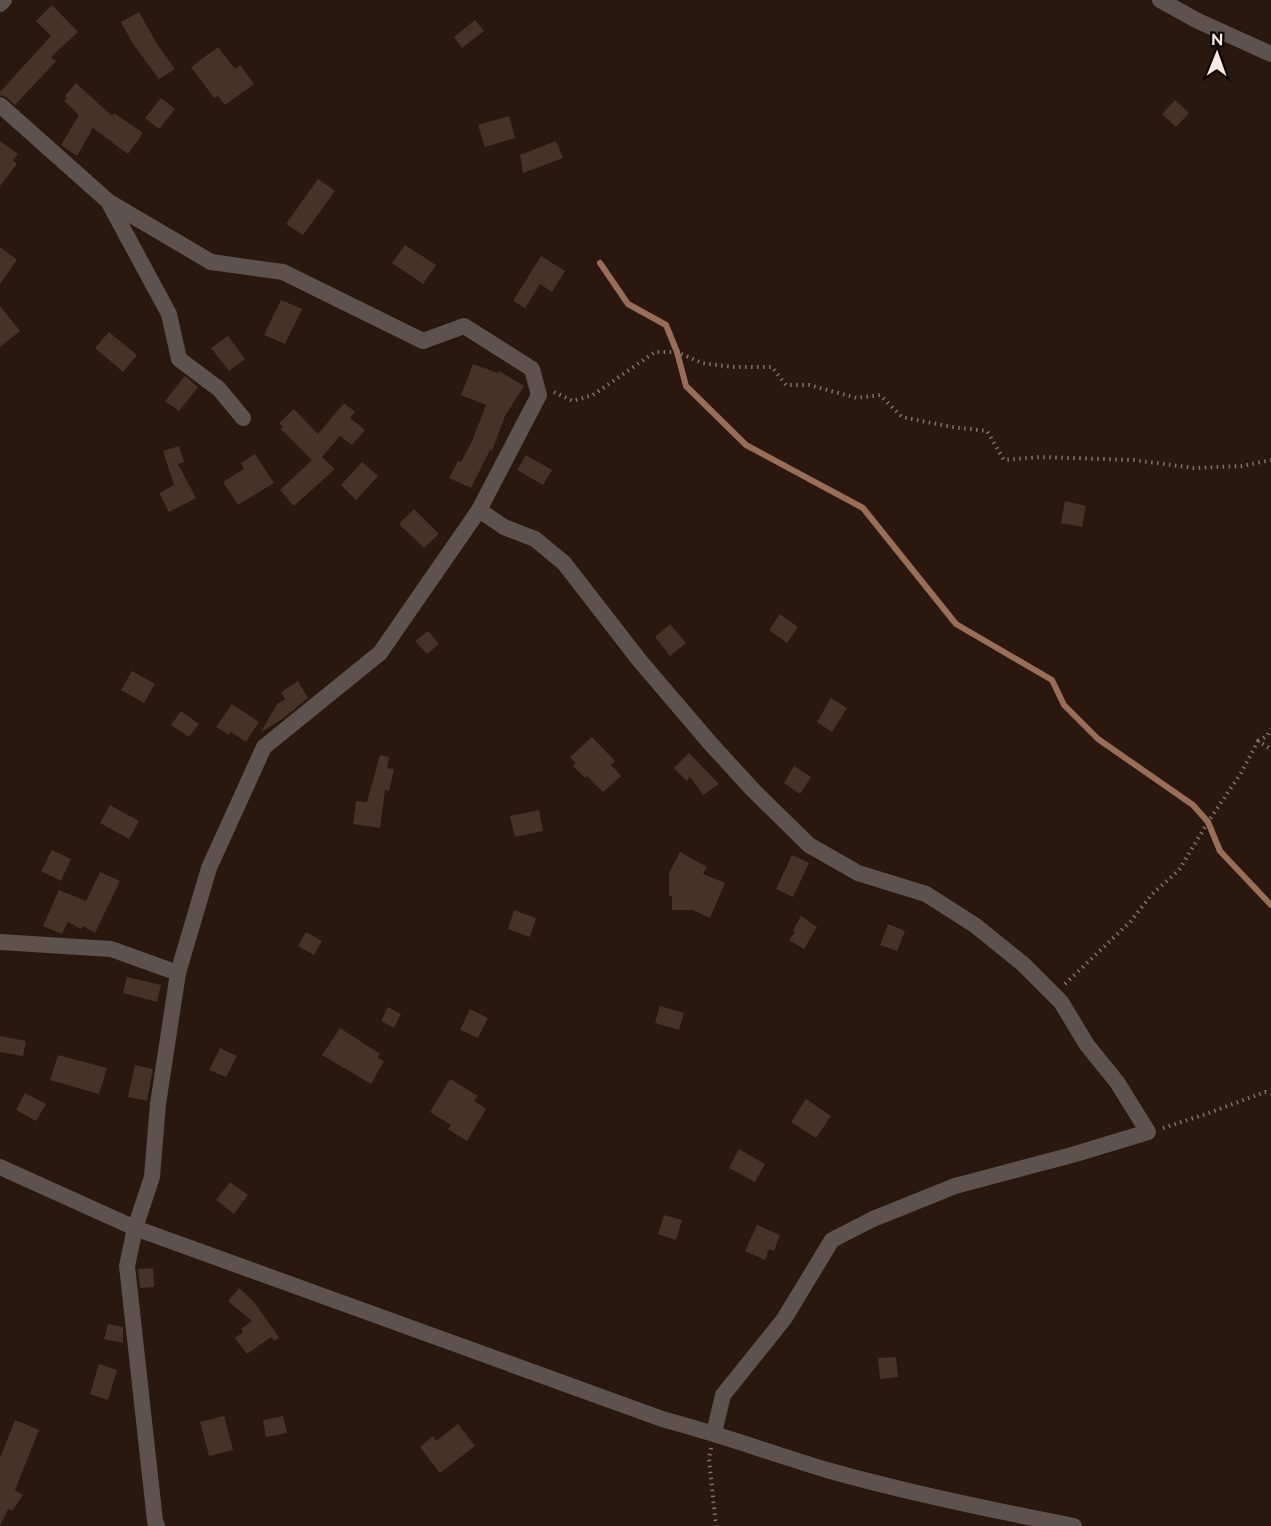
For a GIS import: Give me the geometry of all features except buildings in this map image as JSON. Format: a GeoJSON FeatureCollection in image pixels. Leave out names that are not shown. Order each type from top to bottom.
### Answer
{"type":"FeatureCollection","features":[{"type":"Feature","properties":{"kind":"street"},"geometry":{"type":"LineString","coordinates":[[0,4],[4,0]]}},
{"type":"Feature","properties":{"kind":"street"},"geometry":{"type":"LineString","coordinates":[[1160,0],[1198,21],[1271,54]]}},
{"type":"Feature","properties":{"kind":"street"},"geometry":{"type":"LineString","coordinates":[[0,105],[109,202],[211,262],[283,272],[423,341],[464,326],[532,369],[539,395],[479,510],[380,653],[264,747],[209,868],[178,973],[158,1104],[152,1177],[135,1228],[127,1266],[157,1526]]}},
{"type":"Feature","properties":{"kind":"street"},"geometry":{"type":"LineString","coordinates":[[109,202],[169,314],[179,359],[219,389],[243,418]]}},
{"type":"Feature","properties":{"kind":"street"},"geometry":{"type":"LineString","coordinates":[[479,510],[504,527],[535,539],[564,563],[640,661],[710,743],[753,790],[809,845],[858,873],[926,894],[975,926],[1023,964],[1061,1002],[1087,1045],[1117,1082],[1148,1132],[955,1186],[873,1218],[832,1240],[784,1319],[723,1395],[714,1433]]}},
{"type":"Feature","properties":{"kind":"street"},"geometry":{"type":"LineString","coordinates":[[0,942],[111,949],[178,973]]}},
{"type":"Feature","properties":{"kind":"street"},"geometry":{"type":"LineString","coordinates":[[0,1167],[135,1228],[665,1420],[714,1433],[828,1470],[978,1507],[1074,1526]]}},
{"type":"Feature","properties":{"kind":"path"},"geometry":{"type":"LineString","coordinates":[[539,395],[552,391],[573,401],[593,395],[655,352],[677,352],[702,363],[733,367],[772,367],[786,385],[809,385],[857,398],[880,395],[902,417],[987,431],[1004,460],[1039,457],[1134,460],[1194,468],[1242,466],[1271,460]]}},
{"type":"Feature","properties":{"kind":"path"},"geometry":{"type":"LineString","coordinates":[[1053,995],[1092,960],[1131,921],[1152,894],[1179,870],[1241,773],[1258,741],[1267,736],[1271,729]]}},
{"type":"Feature","properties":{"kind":"path"},"geometry":{"type":"LineString","coordinates":[[1258,741],[1271,749]]}},
{"type":"Feature","properties":{"kind":"path"},"geometry":{"type":"LineString","coordinates":[[1148,1132],[1265,1092],[1271,1094]]}},
{"type":"Feature","properties":{"kind":"path"},"geometry":{"type":"LineString","coordinates":[[714,1433],[709,1459],[716,1526]]}},
{"type":"Feature","properties":{"kind":"waterway"},"geometry":{"type":"LineString","coordinates":[[600,263],[628,304],[666,325],[677,352],[686,386],[746,445],[863,508],[956,624],[1052,680],[1064,705],[1098,739],[1193,805],[1208,822],[1220,851],[1271,905]]}}]}
